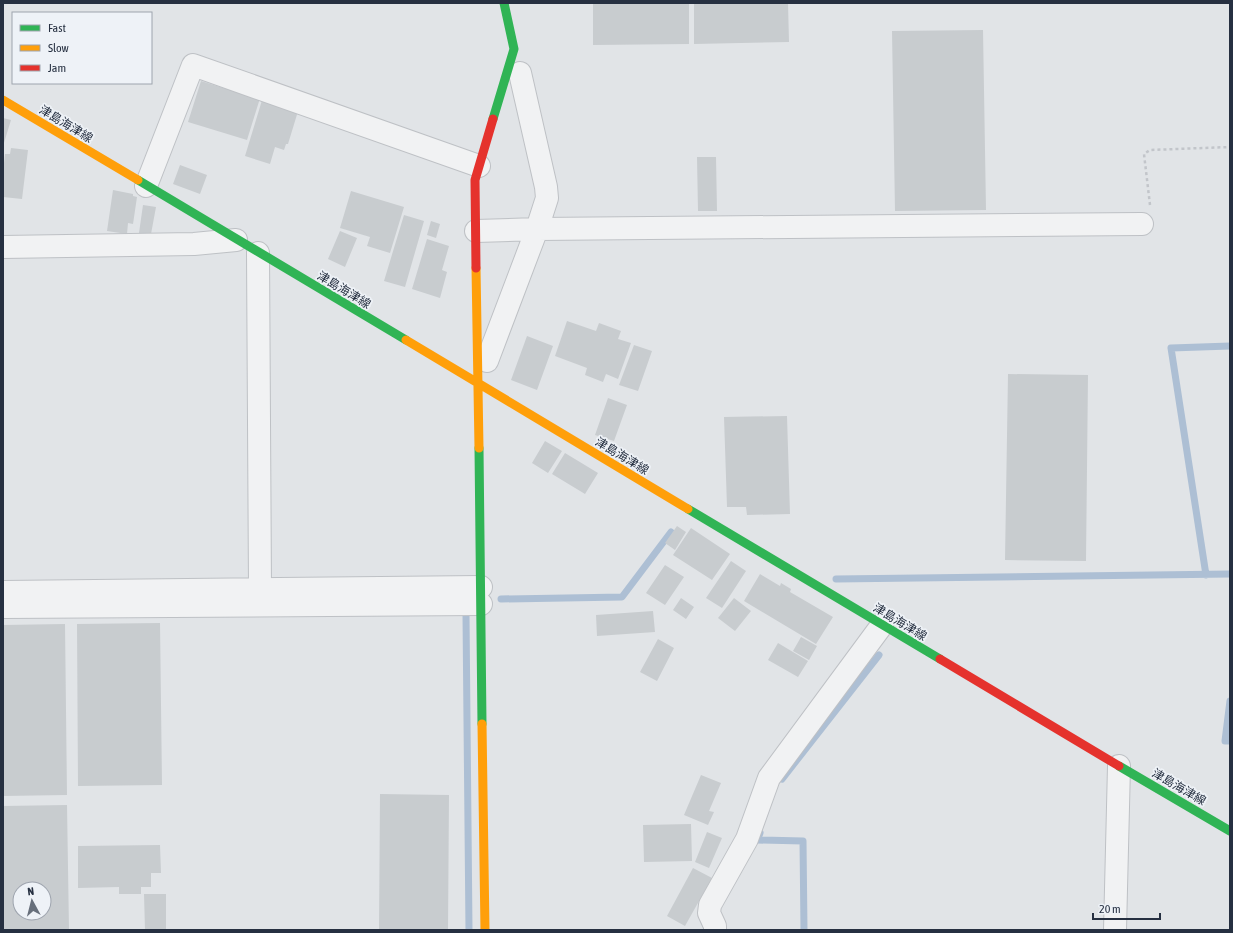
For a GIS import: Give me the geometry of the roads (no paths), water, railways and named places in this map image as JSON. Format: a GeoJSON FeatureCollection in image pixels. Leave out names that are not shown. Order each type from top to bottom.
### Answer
{"type":"FeatureCollection","features":[{"type":"Feature","properties":{"kind":"main road"},"geometry":{"type":"LineString","coordinates":[[485,930],[475,180],[514,49],[504,3]]}},
{"type":"Feature","properties":{"kind":"main road","name":"津島海津線"},"geometry":{"type":"LineString","coordinates":[[3,100],[1230,831]]}},
{"type":"Feature","properties":{"kind":"street"},"geometry":{"type":"LineString","coordinates":[[146,186],[193,65],[479,166]]}},
{"type":"Feature","properties":{"kind":"street"},"geometry":{"type":"LineString","coordinates":[[487,361],[537,229],[547,198],[546,187],[520,73]]}},
{"type":"Feature","properties":{"kind":"street"},"geometry":{"type":"LineString","coordinates":[[476,231],[537,229],[1142,224]]}},
{"type":"Feature","properties":{"kind":"street"},"geometry":{"type":"LineString","coordinates":[[3,247],[194,244],[236,240]]}},
{"type":"Feature","properties":{"kind":"street"},"geometry":{"type":"LineString","coordinates":[[258,253],[260,589]]}},
{"type":"Feature","properties":{"kind":"street"},"geometry":{"type":"LineString","coordinates":[[3,592],[260,589],[481,595]]}},
{"type":"Feature","properties":{"kind":"street"},"geometry":{"type":"LineString","coordinates":[[3,607],[481,595]]}},
{"type":"Feature","properties":{"kind":"street"},"geometry":{"type":"LineString","coordinates":[[715,930],[710,913],[710,906],[747,839],[769,778],[882,625]]}},
{"type":"Feature","properties":{"kind":"street"},"geometry":{"type":"LineString","coordinates":[[1115,930],[1119,766]]}},
{"type":"Feature","properties":{"kind":"waterway"},"geometry":{"type":"LineString","coordinates":[[1206,575],[1171,348],[1230,346]]}},
{"type":"Feature","properties":{"kind":"waterway"},"geometry":{"type":"LineString","coordinates":[[501,599],[622,597],[671,532]]}},
{"type":"Feature","properties":{"kind":"waterway"},"geometry":{"type":"LineString","coordinates":[[836,579],[1230,574]]}},
{"type":"Feature","properties":{"kind":"waterway"},"geometry":{"type":"LineString","coordinates":[[466,615],[469,930]]}},
{"type":"Feature","properties":{"kind":"waterway"},"geometry":{"type":"LineString","coordinates":[[782,779],[879,655]]}},
{"type":"Feature","properties":{"kind":"waterway"},"geometry":{"type":"LineString","coordinates":[[1230,701],[1225,741],[1230,741]]}},
{"type":"Feature","properties":{"kind":"waterway"},"geometry":{"type":"LineString","coordinates":[[760,833],[757,840],[803,841],[804,930]]}}]}
